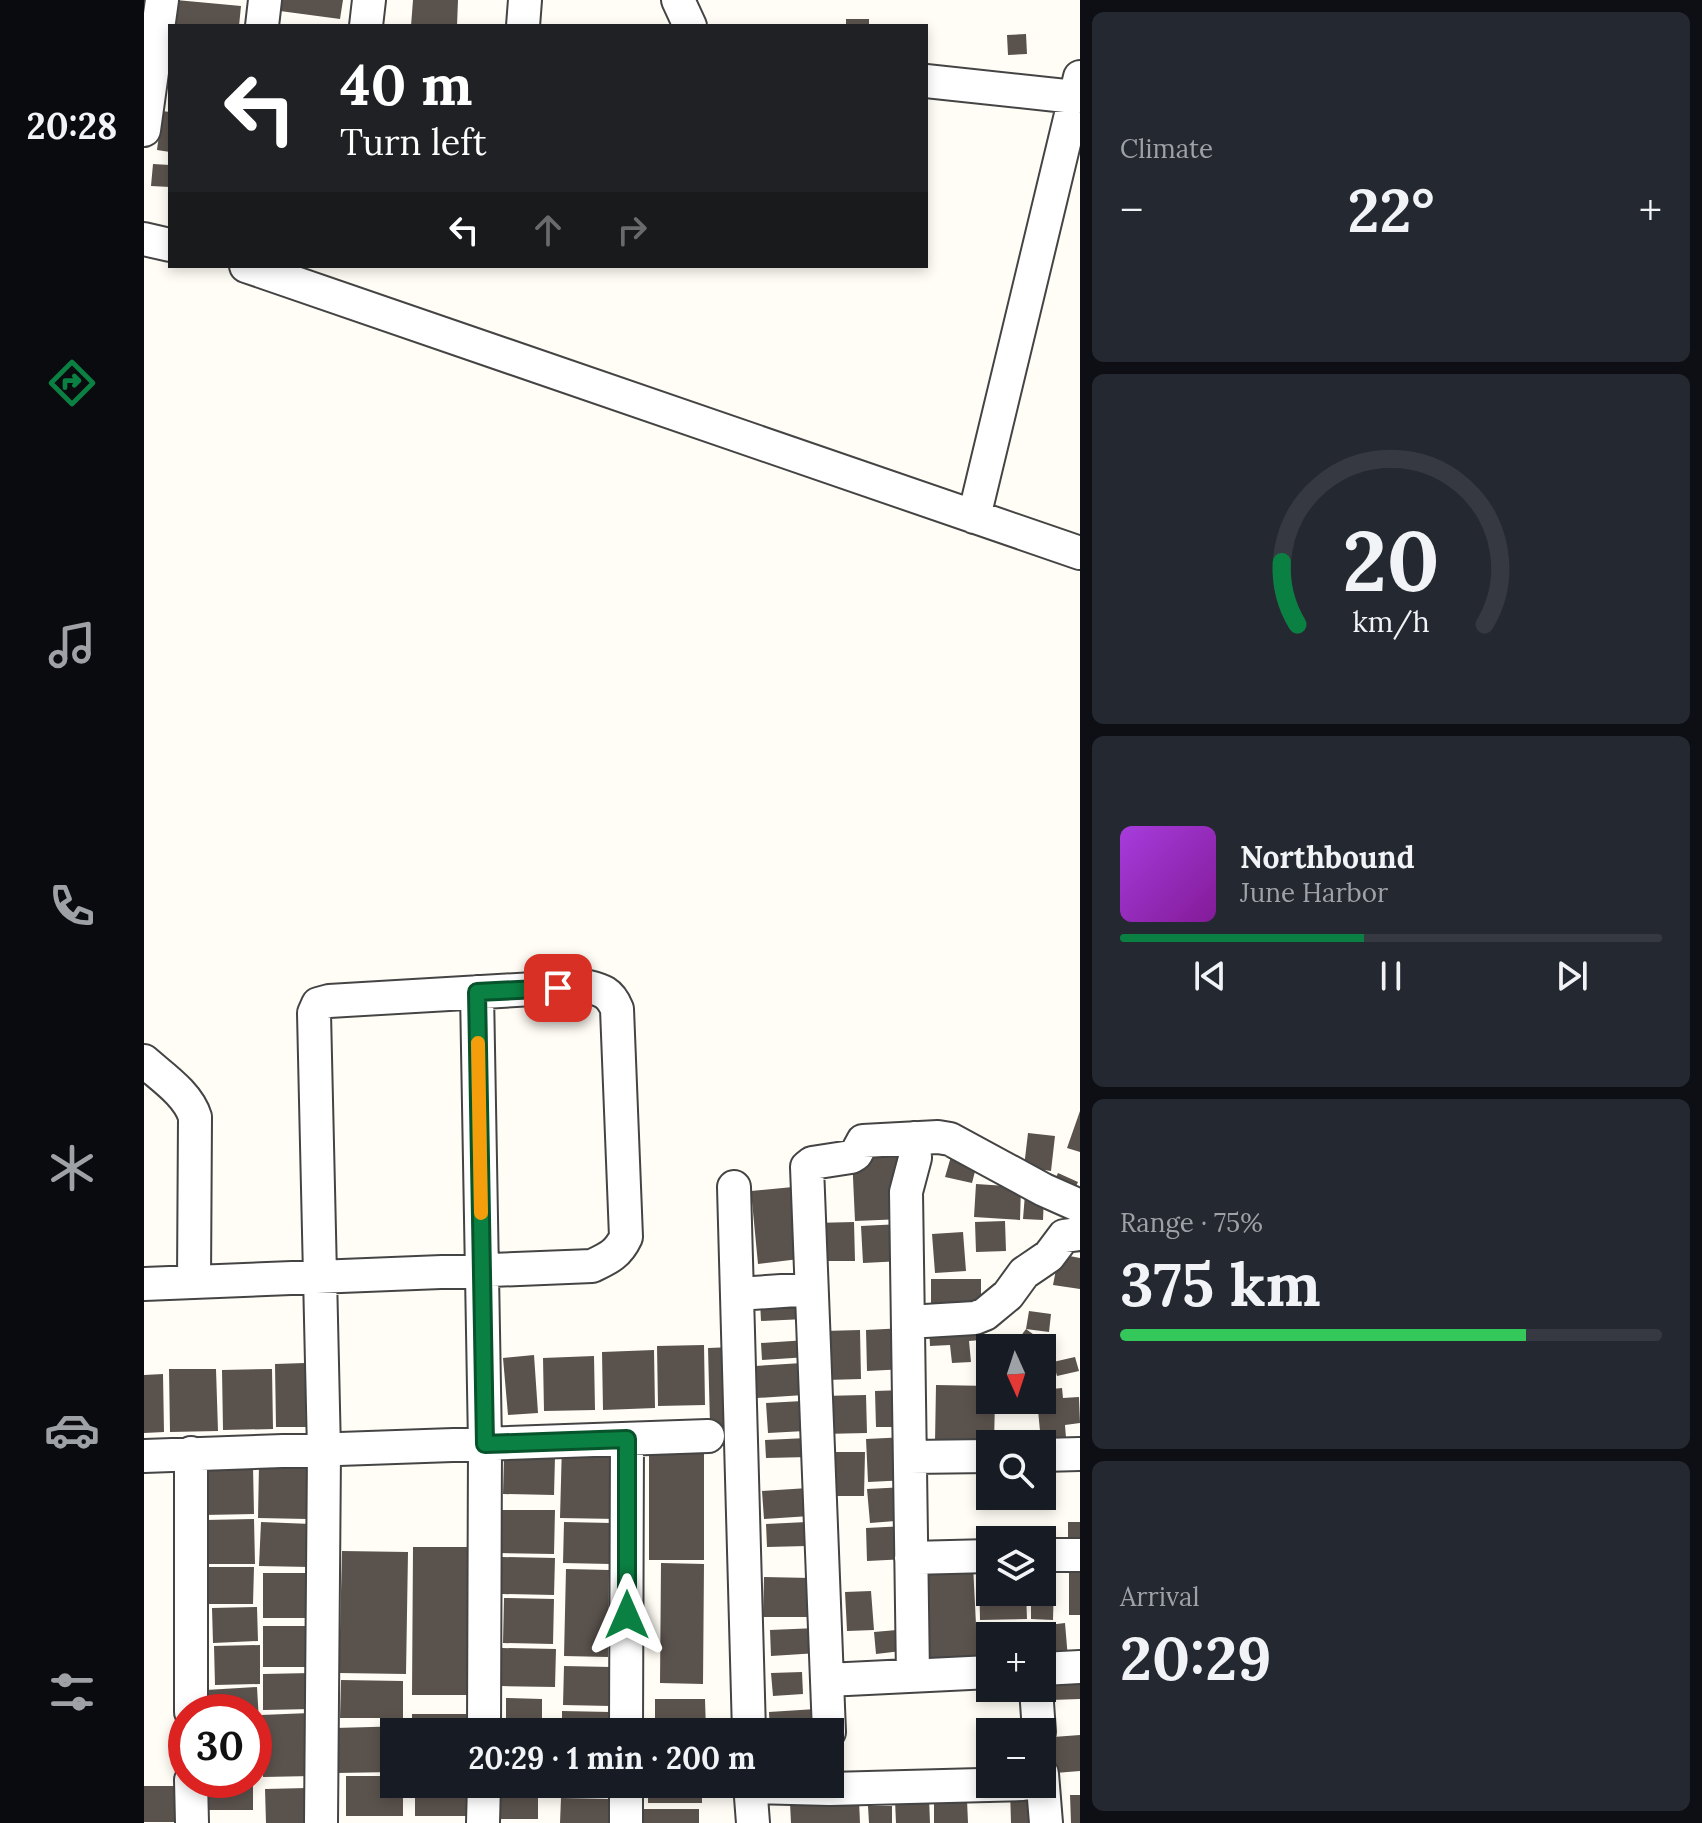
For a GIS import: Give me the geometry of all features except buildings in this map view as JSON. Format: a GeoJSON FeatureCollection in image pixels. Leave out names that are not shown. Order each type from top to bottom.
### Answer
{"type":"FeatureCollection","features":[{"type":"Feature","properties":{"kind":"street"},"geometry":{"type":"LineString","coordinates":[[144,130],[162,0]]}},
{"type":"Feature","properties":{"kind":"street"},"geometry":{"type":"LineString","coordinates":[[262,24],[265,0]]}},
{"type":"Feature","properties":{"kind":"street"},"geometry":{"type":"LineString","coordinates":[[366,24],[369,0]]}},
{"type":"Feature","properties":{"kind":"street"},"geometry":{"type":"LineString","coordinates":[[523,24],[525,0]]}},
{"type":"Feature","properties":{"kind":"street"},"geometry":{"type":"LineString","coordinates":[[678,0],[689,24]]}},
{"type":"Feature","properties":{"kind":"street"},"geometry":{"type":"LineString","coordinates":[[928,81],[1078,87],[974,517]]}},
{"type":"Feature","properties":{"kind":"street"},"geometry":{"type":"LineString","coordinates":[[144,239],[168,245]]}},
{"type":"Feature","properties":{"kind":"street"},"geometry":{"type":"LineString","coordinates":[[259,268],[334,280],[974,517],[1080,553]]}},
{"type":"Feature","properties":{"kind":"street"},"geometry":{"type":"LineString","coordinates":[[144,1284],[321,1275],[592,1266],[619,1252],[626,1237],[617,1009],[613,998],[603,990],[585,986],[329,1001],[318,1004],[314,1013],[321,1275],[324,1451],[321,1823]]}},
{"type":"Feature","properties":{"kind":"street"},"geometry":{"type":"LineString","coordinates":[[477,992],[485,1444],[484,1718]]}},
{"type":"Feature","properties":{"kind":"street"},"geometry":{"type":"LineString","coordinates":[[144,1061],[192,1106],[195,1117],[194,1281]]}},
{"type":"Feature","properties":{"kind":"street"},"geometry":{"type":"LineString","coordinates":[[913,1675],[906,1192],[915,1158],[914,1138]]}},
{"type":"Feature","properties":{"kind":"street"},"geometry":{"type":"LineString","coordinates":[[828,1718],[807,1167],[812,1163],[851,1157],[863,1141],[950,1139],[1080,1206]]}},
{"type":"Feature","properties":{"kind":"street"},"geometry":{"type":"LineString","coordinates":[[734,1187],[749,1718]]}},
{"type":"Feature","properties":{"kind":"street"},"geometry":{"type":"LineString","coordinates":[[908,1322],[975,1318],[985,1314],[1008,1295],[1024,1273],[1049,1256],[1064,1236],[1080,1234]]}},
{"type":"Feature","properties":{"kind":"street"},"geometry":{"type":"LineString","coordinates":[[738,1294],[811,1289]]}},
{"type":"Feature","properties":{"kind":"street"},"geometry":{"type":"LineString","coordinates":[[144,1456],[708,1436]]}},
{"type":"Feature","properties":{"kind":"street"},"geometry":{"type":"LineString","coordinates":[[626,1718],[627,1439]]}},
{"type":"Feature","properties":{"kind":"street"},"geometry":{"type":"LineString","coordinates":[[191,1453],[191,1694]]}},
{"type":"Feature","properties":{"kind":"street"},"geometry":{"type":"LineString","coordinates":[[1056,1455],[1080,1454]]}},
{"type":"Feature","properties":{"kind":"street"},"geometry":{"type":"LineString","coordinates":[[910,1457],[976,1456]]}},
{"type":"Feature","properties":{"kind":"street"},"geometry":{"type":"LineString","coordinates":[[1056,1555],[1080,1555]]}},
{"type":"Feature","properties":{"kind":"street"},"geometry":{"type":"LineString","coordinates":[[911,1558],[976,1556]]}},
{"type":"Feature","properties":{"kind":"street"},"geometry":{"type":"LineString","coordinates":[[1056,1668],[1080,1667]]}},
{"type":"Feature","properties":{"kind":"street"},"geometry":{"type":"LineString","coordinates":[[827,1680],[976,1673]]}},
{"type":"Feature","properties":{"kind":"street"},"geometry":{"type":"LineString","coordinates":[[844,1784],[976,1784]]}},
{"type":"Feature","properties":{"kind":"street"},"geometry":{"type":"LineString","coordinates":[[191,1798],[192,1823]]}},
{"type":"Feature","properties":{"kind":"street"},"geometry":{"type":"LineString","coordinates":[[483,1823],[484,1798]]}},
{"type":"Feature","properties":{"kind":"street"},"geometry":{"type":"LineString","coordinates":[[626,1798],[626,1823]]}},
{"type":"Feature","properties":{"kind":"street"},"geometry":{"type":"LineString","coordinates":[[751,1798],[753,1823]]}},
{"type":"Feature","properties":{"kind":"street"},"geometry":{"type":"LineString","coordinates":[[1044,1798],[1046,1823]]}},
{"type":"Feature","properties":{"kind":"slow traffic"},"geometry":{"type":"LineString","coordinates":[[478,1043],[481,1213]]}},
{"type":"Feature","properties":{"kind":"route"},"geometry":{"type":"LineString","coordinates":[[558,988],[477,992],[485,1444],[627,1439],[627,1615]]}}]}
